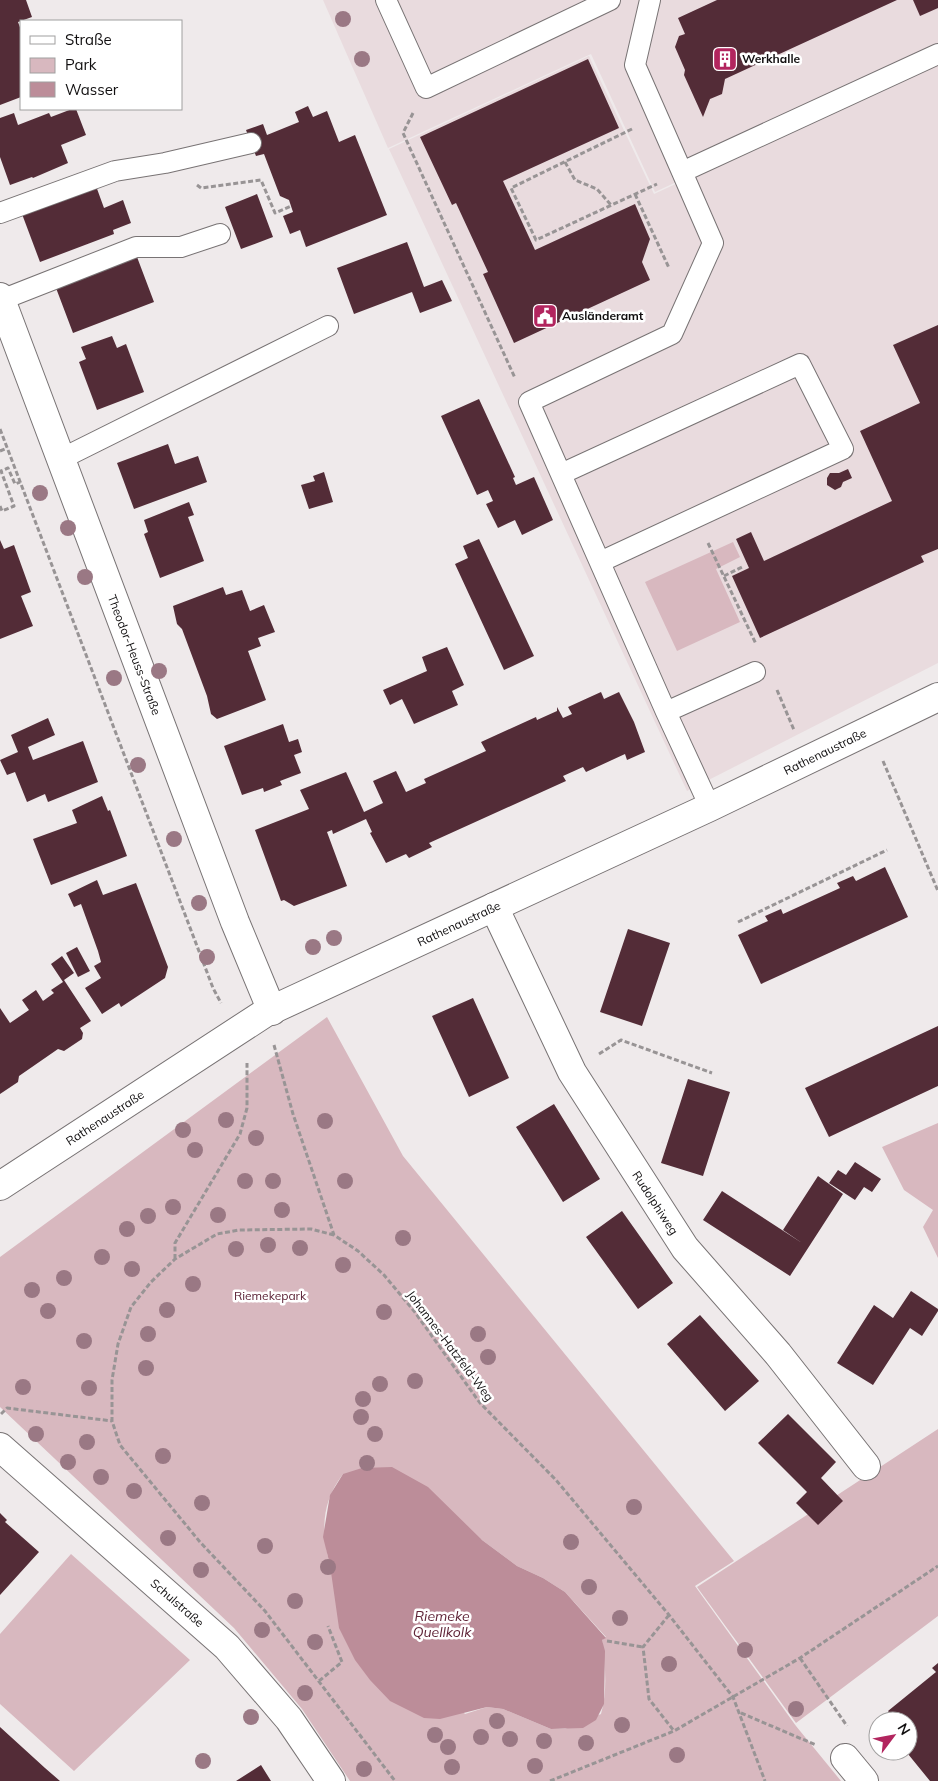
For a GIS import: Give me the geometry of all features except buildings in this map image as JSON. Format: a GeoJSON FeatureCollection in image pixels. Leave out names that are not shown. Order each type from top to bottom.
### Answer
{"type":"FeatureCollection","features":[{"type":"Feature","properties":{"kind":"street","name":"Theodor-Heuss-Straße"},"geometry":{"type":"LineString","coordinates":[[1,299],[269,1012]]}},
{"type":"Feature","properties":{"kind":"street","name":"Rathenaustraße"},"geometry":{"type":"LineString","coordinates":[[0,1186],[236,1031],[269,1012],[710,808],[938,697]]}},
{"type":"Feature","properties":{"kind":"street","name":"Rudolphiweg"},"geometry":{"type":"LineString","coordinates":[[494,907],[572,1072],[685,1248],[778,1354],[866,1466]]}},
{"type":"Feature","properties":{"kind":"street","name":"Schulstraße"},"geometry":{"type":"LineString","coordinates":[[0,1447],[227,1647],[288,1719],[331,1781]]}},
{"type":"Feature","properties":{"kind":"street"},"geometry":{"type":"LineString","coordinates":[[845,1758],[864,1781]]}},
{"type":"Feature","properties":{"kind":"lane"},"geometry":{"type":"LineString","coordinates":[[386,0],[426,88],[610,0]]}},
{"type":"Feature","properties":{"kind":"lane"},"geometry":{"type":"LineString","coordinates":[[650,0],[636,65],[713,243],[672,334],[529,402],[710,808]]}},
{"type":"Feature","properties":{"kind":"lane"},"geometry":{"type":"LineString","coordinates":[[682,172],[938,54]]}},
{"type":"Feature","properties":{"kind":"lane"},"geometry":{"type":"LineString","coordinates":[[0,213],[115,171],[165,163],[251,143]]}},
{"type":"Feature","properties":{"kind":"lane"},"geometry":{"type":"LineString","coordinates":[[1,299],[136,247],[180,247],[220,234]]}},
{"type":"Feature","properties":{"kind":"lane"},"geometry":{"type":"LineString","coordinates":[[61,459],[328,326]]}},
{"type":"Feature","properties":{"kind":"lane"},"geometry":{"type":"LineString","coordinates":[[561,474],[800,364],[843,449],[600,562]]}},
{"type":"Feature","properties":{"kind":"lane"},"geometry":{"type":"LineString","coordinates":[[666,712],[760,669]]}},
{"type":"Feature","properties":{"kind":"path"},"geometry":{"type":"LineString","coordinates":[[426,88],[403,133],[517,384],[529,402]]}},
{"type":"Feature","properties":{"kind":"path"},"geometry":{"type":"LineString","coordinates":[[658,117],[511,188],[536,240],[682,172]]}},
{"type":"Feature","properties":{"kind":"path"},"geometry":{"type":"LineString","coordinates":[[566,162],[575,180],[597,189],[611,205]]}},
{"type":"Feature","properties":{"kind":"path"},"geometry":{"type":"LineString","coordinates":[[165,163],[201,188],[262,180],[275,213],[291,206]]}},
{"type":"Feature","properties":{"kind":"path"},"geometry":{"type":"LineString","coordinates":[[635,194],[685,305]]}},
{"type":"Feature","properties":{"kind":"path"},"geometry":{"type":"LineString","coordinates":[[0,429],[213,988],[236,1031],[247,1061],[247,1108],[240,1134],[175,1243],[175,1259]]}},
{"type":"Feature","properties":{"kind":"path"},"geometry":{"type":"LineString","coordinates":[[0,445],[1,450],[7,448]]}},
{"type":"Feature","properties":{"kind":"path"},"geometry":{"type":"LineString","coordinates":[[0,506],[2,511],[14,506],[1,470],[8,468],[15,484],[20,482]]}},
{"type":"Feature","properties":{"kind":"path"},"geometry":{"type":"LineString","coordinates":[[696,518],[724,576],[760,669],[808,760]]}},
{"type":"Feature","properties":{"kind":"path"},"geometry":{"type":"LineString","coordinates":[[724,576],[742,567]]}},
{"type":"Feature","properties":{"kind":"path"},"geometry":{"type":"LineString","coordinates":[[870,730],[938,891]]}},
{"type":"Feature","properties":{"kind":"path"},"geometry":{"type":"LineString","coordinates":[[738,922],[887,850]]}},
{"type":"Feature","properties":{"kind":"path"},"geometry":{"type":"LineString","coordinates":[[269,1012],[293,1114],[334,1235]]}},
{"type":"Feature","properties":{"kind":"path"},"geometry":{"type":"LineString","coordinates":[[572,1072],[621,1040],[712,1073]]}},
{"type":"Feature","properties":{"kind":"path","name":"Johannes-Hatzfeld-Weg"},"geometry":{"type":"LineString","coordinates":[[395,1781],[265,1612],[200,1542],[120,1445],[112,1421],[112,1380],[118,1344],[131,1307],[151,1282],[175,1259],[217,1234],[239,1230],[311,1229],[334,1235],[358,1250],[384,1275],[414,1311],[480,1403],[556,1480],[669,1615],[733,1697],[765,1781]]}},
{"type":"Feature","properties":{"kind":"path"},"geometry":{"type":"LineString","coordinates":[[0,1415],[7,1408],[112,1421]]}},
{"type":"Feature","properties":{"kind":"path"},"geometry":{"type":"LineString","coordinates":[[550,1781],[674,1731],[800,1658],[938,1566]]}},
{"type":"Feature","properties":{"kind":"path"},"geometry":{"type":"LineString","coordinates":[[669,1615],[643,1646],[649,1700],[674,1731]]}},
{"type":"Feature","properties":{"kind":"path"},"geometry":{"type":"LineString","coordinates":[[319,1681],[342,1662],[328,1626]]}},
{"type":"Feature","properties":{"kind":"path"},"geometry":{"type":"LineString","coordinates":[[607,1641],[643,1646]]}},
{"type":"Feature","properties":{"kind":"path"},"geometry":{"type":"LineString","coordinates":[[740,1713],[845,1758],[850,1731],[800,1658]]}},
{"type":"Feature","properties":{"kind":"shaded area"},"geometry":{"type":"Polygon","coordinates":[[[323,0],[938,0],[938,60],[655,192],[591,54],[388,148],[323,0]]]}},
{"type":"Feature","properties":{"kind":"shaded area"},"geometry":{"type":"Polygon","coordinates":[[[589,56],[654,194],[938,63],[938,663],[687,791],[389,149],[589,56]]]}},
{"type":"Feature","properties":{"kind":"green space"},"geometry":{"type":"Polygon","coordinates":[[[733,542],[740,557],[716,569],[740,622],[677,651],[645,582],[733,542]]]}},
{"type":"Feature","properties":{"kind":"green space","name":"Riemekepark"},"geometry":{"type":"Polygon","coordinates":[[[327,1017],[403,1156],[734,1561],[695,1586],[796,1726],[841,1781],[350,1781],[302,1709],[234,1628],[0,1407],[0,1257],[327,1017]],[[343,1474],[330,1496],[325,1518],[325,1541],[330,1565],[465,1714],[487,1707],[503,1709],[551,1729],[565,1729],[601,1714],[605,1686],[602,1640],[606,1637],[565,1592],[543,1578],[517,1566],[482,1540],[343,1474]]]}},
{"type":"Feature","properties":{"kind":"green space"},"geometry":{"type":"Polygon","coordinates":[[[938,1123],[938,1258],[923,1227],[933,1210],[904,1190],[882,1147],[938,1123]]]}},
{"type":"Feature","properties":{"kind":"green space"},"geometry":{"type":"Polygon","coordinates":[[[938,1429],[938,1616],[796,1723],[697,1587],[938,1429]]]}},
{"type":"Feature","properties":{"kind":"green space"},"geometry":{"type":"Polygon","coordinates":[[[71,1554],[190,1660],[74,1771],[0,1704],[0,1634],[71,1554]]]}},
{"type":"Feature","properties":{"kind":"water","name":"Riemeke Quellkolk"},"geometry":{"type":"Polygon","coordinates":[[[392,1467],[428,1487],[482,1540],[517,1566],[543,1578],[565,1592],[606,1638],[602,1640],[605,1651],[604,1704],[596,1720],[583,1728],[551,1729],[503,1709],[487,1707],[440,1719],[424,1718],[390,1701],[370,1680],[355,1660],[339,1628],[330,1565],[323,1537],[330,1495],[343,1474],[362,1468],[392,1467]]]}},
{"type":"Feature","properties":{"kind":"place","name":"Werkhalle"},"geometry":{"type":"Point","coordinates":[725,59]}},
{"type":"Feature","properties":{"kind":"place","name":"Ausländeramt"},"geometry":{"type":"Point","coordinates":[545,316]}}]}
